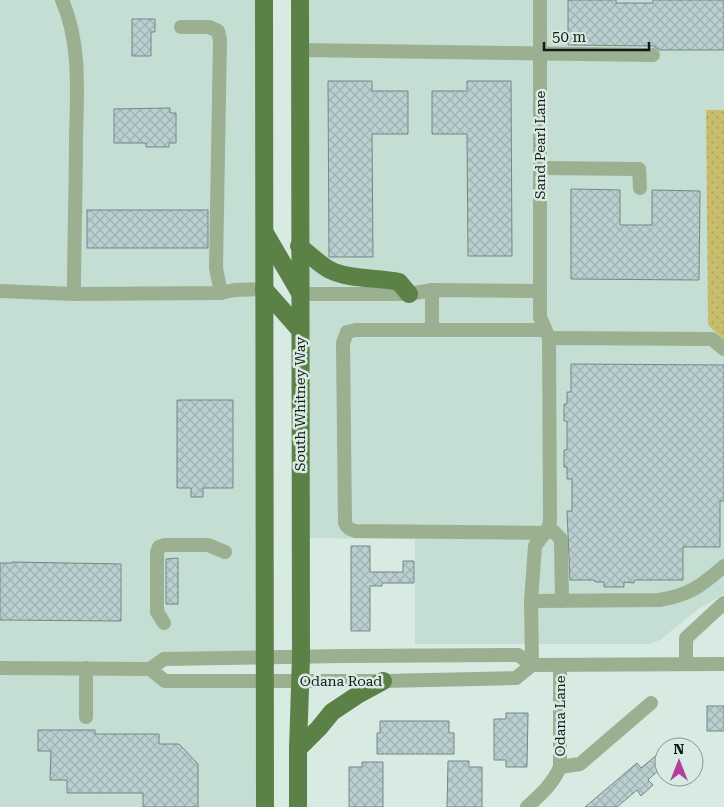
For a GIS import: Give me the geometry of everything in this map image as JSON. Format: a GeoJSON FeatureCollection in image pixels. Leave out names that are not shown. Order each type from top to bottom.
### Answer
{"type":"FeatureCollection","features":[{"type":"Feature","properties":{"kind":"main road"},"geometry":{"type":"LineString","coordinates":[[264,0],[265,807]]}},
{"type":"Feature","properties":{"kind":"main road","name":"South Whitney Way"},"geometry":{"type":"LineString","coordinates":[[298,807],[301,657],[300,0]]}},
{"type":"Feature","properties":{"kind":"main road"},"geometry":{"type":"LineString","coordinates":[[264,232],[300,294]]}},
{"type":"Feature","properties":{"kind":"main road"},"geometry":{"type":"LineString","coordinates":[[299,246],[322,266],[332,271],[345,275],[399,282],[409,294]]}},
{"type":"Feature","properties":{"kind":"main road"},"geometry":{"type":"LineString","coordinates":[[264,289],[300,330]]}},
{"type":"Feature","properties":{"kind":"main road"},"geometry":{"type":"LineString","coordinates":[[298,749],[332,712],[383,681]]}},
{"type":"Feature","properties":{"kind":"street"},"geometry":{"type":"LineString","coordinates":[[62,0],[70,17],[77,79],[73,247],[74,294]]}},
{"type":"Feature","properties":{"kind":"street","name":"Sand Pearl Lane"},"geometry":{"type":"LineString","coordinates":[[540,0],[540,317],[547,334],[551,486],[547,530]]}},
{"type":"Feature","properties":{"kind":"street"},"geometry":{"type":"LineString","coordinates":[[181,27],[209,27],[218,31],[220,40],[216,268],[220,293]]}},
{"type":"Feature","properties":{"kind":"street"},"geometry":{"type":"LineString","coordinates":[[300,50],[653,55]]}},
{"type":"Feature","properties":{"kind":"street"},"geometry":{"type":"LineString","coordinates":[[540,168],[640,169],[640,188]]}},
{"type":"Feature","properties":{"kind":"street"},"geometry":{"type":"LineString","coordinates":[[0,291],[74,294],[220,293],[234,290],[264,289]]}},
{"type":"Feature","properties":{"kind":"street"},"geometry":{"type":"LineString","coordinates":[[432,290],[432,330]]}},
{"type":"Feature","properties":{"kind":"street"},"geometry":{"type":"LineString","coordinates":[[300,294],[409,294],[432,290],[540,291]]}},
{"type":"Feature","properties":{"kind":"street"},"geometry":{"type":"LineString","coordinates":[[562,601],[561,539],[547,530],[356,531],[347,527],[345,523],[344,336],[347,332],[356,330],[432,330],[712,339],[724,349]]}},
{"type":"Feature","properties":{"kind":"street"},"geometry":{"type":"LineString","coordinates":[[532,665],[531,601],[535,546],[547,530]]}},
{"type":"Feature","properties":{"kind":"street"},"geometry":{"type":"LineString","coordinates":[[164,623],[157,612],[157,552],[160,547],[165,545],[208,545],[225,552]]}},
{"type":"Feature","properties":{"kind":"street"},"geometry":{"type":"LineString","coordinates":[[531,601],[659,600],[676,598],[698,588],[724,566]]}},
{"type":"Feature","properties":{"kind":"street"},"geometry":{"type":"LineString","coordinates":[[686,664],[686,638],[724,603]]}},
{"type":"Feature","properties":{"kind":"street","name":"Odana Road"},"geometry":{"type":"LineString","coordinates":[[0,668],[150,669],[164,659],[518,655],[532,665],[724,664]]}},
{"type":"Feature","properties":{"kind":"street","name":"Odana Road"},"geometry":{"type":"LineString","coordinates":[[150,669],[165,681],[383,681],[516,678],[532,665]]}},
{"type":"Feature","properties":{"kind":"street","name":"Odana Lane"},"geometry":{"type":"LineString","coordinates":[[526,807],[548,788],[556,778],[560,767],[560,665]]}},
{"type":"Feature","properties":{"kind":"street"},"geometry":{"type":"LineString","coordinates":[[86,668],[86,717]]}},
{"type":"Feature","properties":{"kind":"street","name":"Odana Lane"},"geometry":{"type":"LineString","coordinates":[[560,767],[580,764],[651,703]]}},
{"type":"Feature","properties":{"kind":"shaded area"},"geometry":{"type":"Polygon","coordinates":[[[0,0],[264,0],[265,657],[164,659],[150,669],[165,681],[265,682],[265,807],[0,807],[0,0]]]}},
{"type":"Feature","properties":{"kind":"shaded area"},"geometry":{"type":"Polygon","coordinates":[[[300,0],[724,0],[724,110],[706,111],[708,325],[724,340],[724,594],[697,610],[660,640],[648,644],[415,644],[415,539],[297,538],[300,0]]]}},
{"type":"Feature","properties":{"kind":"shaded area"},"geometry":{"type":"Polygon","coordinates":[[[706,110],[724,110],[724,340],[708,325],[706,110]]]}},
{"type":"Feature","properties":{"kind":"building"},"geometry":{"type":"Polygon","coordinates":[[[568,0],[616,0],[616,3],[653,3],[653,0],[724,0],[724,50],[660,50],[653,46],[568,45],[568,0]]]}},
{"type":"Feature","properties":{"kind":"building"},"geometry":{"type":"Polygon","coordinates":[[[132,19],[155,19],[155,32],[151,32],[151,56],[132,56],[132,19]]]}},
{"type":"Feature","properties":{"kind":"building"},"geometry":{"type":"Polygon","coordinates":[[[328,81],[372,81],[372,91],[408,91],[408,134],[372,134],[373,257],[329,257],[328,81]]]}},
{"type":"Feature","properties":{"kind":"building"},"geometry":{"type":"Polygon","coordinates":[[[467,81],[511,81],[512,256],[468,256],[467,134],[432,134],[432,91],[467,91],[467,81]]]}},
{"type":"Feature","properties":{"kind":"building"},"geometry":{"type":"Polygon","coordinates":[[[170,108],[170,113],[176,113],[176,143],[169,143],[169,147],[146,147],[146,143],[114,143],[114,109],[170,108]]]}},
{"type":"Feature","properties":{"kind":"building"},"geometry":{"type":"Polygon","coordinates":[[[571,189],[620,190],[620,225],[652,225],[652,190],[700,191],[699,280],[571,279],[571,189]]]}},
{"type":"Feature","properties":{"kind":"building"},"geometry":{"type":"Polygon","coordinates":[[[87,210],[208,210],[208,248],[87,248],[87,210]]]}},
{"type":"Feature","properties":{"kind":"building"},"geometry":{"type":"Polygon","coordinates":[[[571,364],[724,365],[724,501],[720,501],[720,547],[683,547],[683,580],[634,580],[634,583],[624,582],[624,587],[604,587],[604,582],[595,582],[595,580],[570,580],[567,511],[572,511],[572,479],[567,479],[567,467],[564,467],[564,450],[567,450],[567,421],[564,421],[564,404],[567,404],[567,392],[571,392],[571,364]]]}},
{"type":"Feature","properties":{"kind":"building"},"geometry":{"type":"Polygon","coordinates":[[[177,400],[233,400],[233,488],[203,488],[203,497],[191,497],[191,488],[177,488],[177,400]]]}},
{"type":"Feature","properties":{"kind":"building"},"geometry":{"type":"Polygon","coordinates":[[[351,546],[370,546],[370,572],[403,572],[403,561],[414,561],[414,583],[382,583],[382,586],[370,586],[370,631],[351,631],[351,546]]]}},
{"type":"Feature","properties":{"kind":"building"},"geometry":{"type":"Polygon","coordinates":[[[178,558],[178,604],[166,604],[166,559],[178,558]]]}},
{"type":"Feature","properties":{"kind":"building"},"geometry":{"type":"Polygon","coordinates":[[[0,563],[121,564],[121,621],[0,620],[0,563]]]}},
{"type":"Feature","properties":{"kind":"building"},"geometry":{"type":"Polygon","coordinates":[[[707,706],[724,706],[724,731],[707,731],[707,706]]]}},
{"type":"Feature","properties":{"kind":"building"},"geometry":{"type":"Polygon","coordinates":[[[506,713],[528,713],[527,767],[506,767],[506,760],[494,760],[494,719],[506,719],[506,713]]]}},
{"type":"Feature","properties":{"kind":"building"},"geometry":{"type":"Polygon","coordinates":[[[380,721],[449,721],[449,733],[454,733],[454,754],[377,754],[377,733],[380,733],[380,721]]]}},
{"type":"Feature","properties":{"kind":"building"},"geometry":{"type":"Polygon","coordinates":[[[38,730],[95,730],[95,734],[159,734],[159,744],[179,744],[198,764],[198,807],[143,807],[143,793],[67,793],[67,780],[50,780],[51,751],[38,751],[38,730]]]}},
{"type":"Feature","properties":{"kind":"building"},"geometry":{"type":"Polygon","coordinates":[[[654,757],[654,774],[648,780],[653,785],[641,796],[637,790],[617,807],[585,807],[637,763],[641,768],[654,757]]]}},
{"type":"Feature","properties":{"kind":"building"},"geometry":{"type":"Polygon","coordinates":[[[448,761],[469,761],[469,767],[482,767],[482,807],[447,807],[448,761]]]}},
{"type":"Feature","properties":{"kind":"building"},"geometry":{"type":"Polygon","coordinates":[[[362,762],[383,762],[383,807],[349,807],[349,767],[362,767],[362,762]]]}}]}
